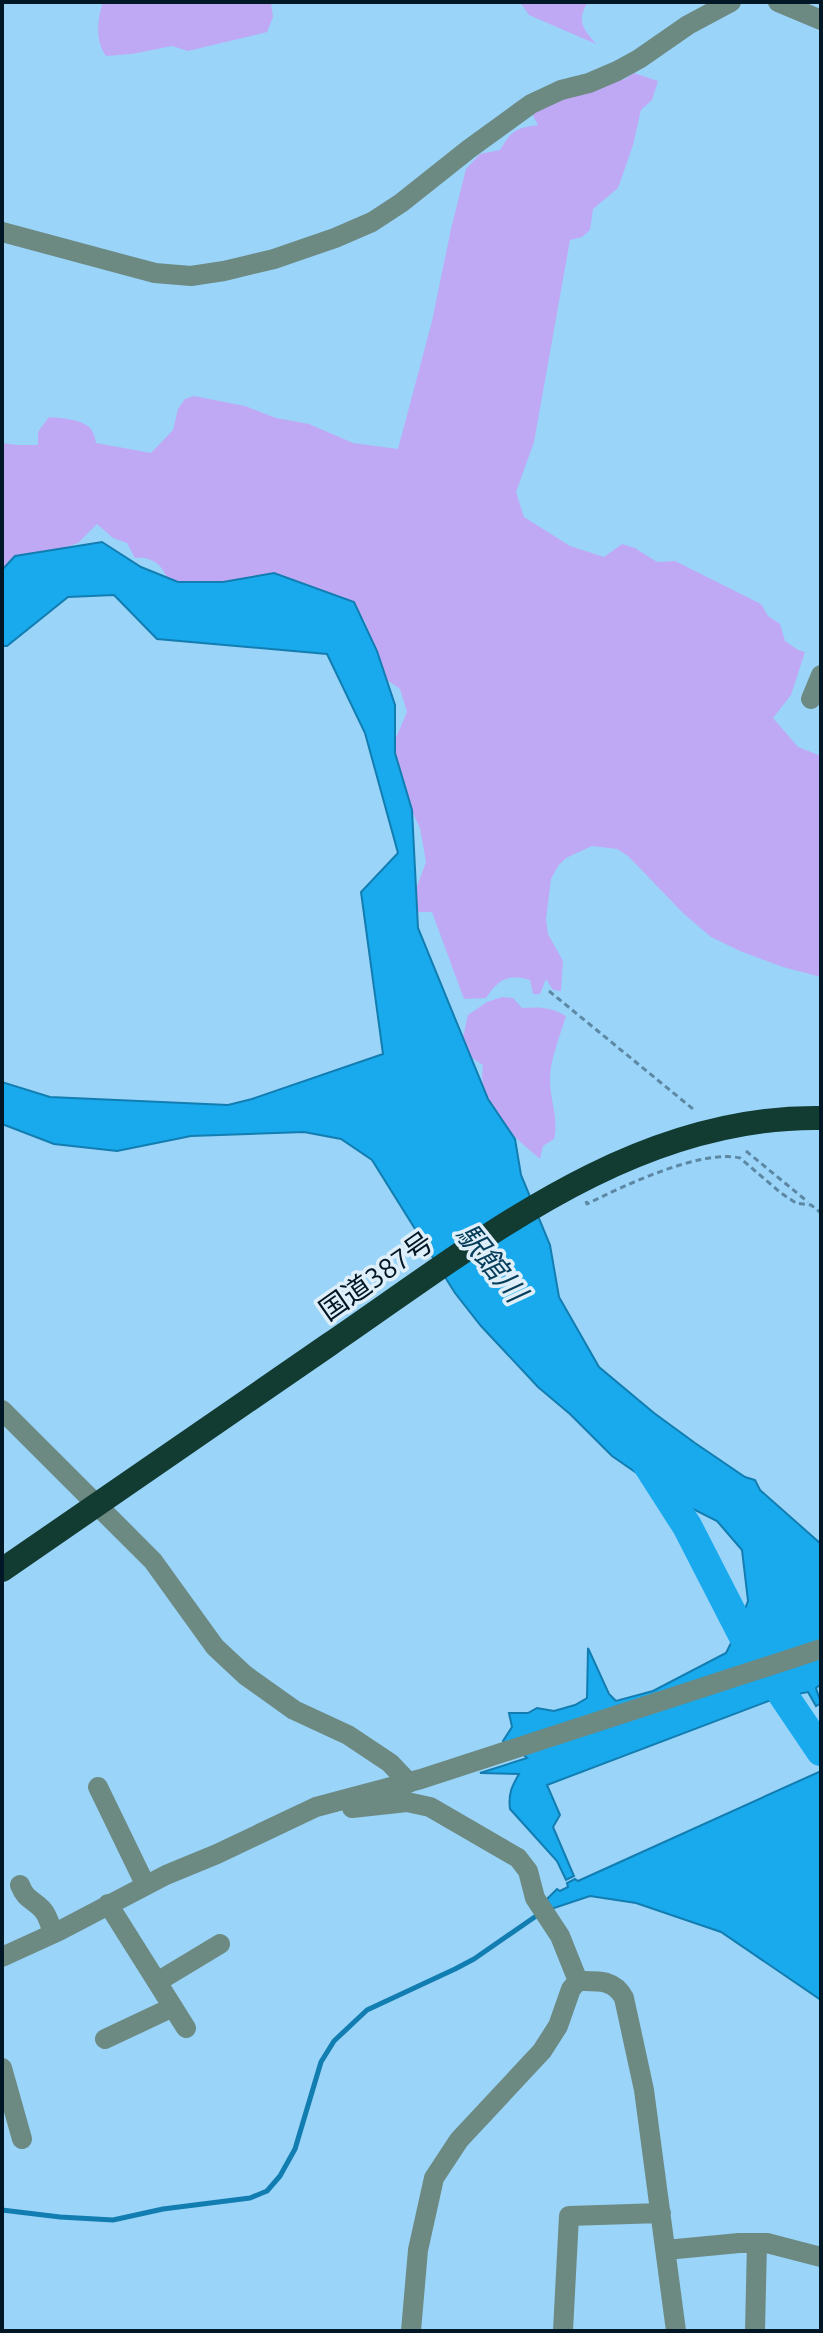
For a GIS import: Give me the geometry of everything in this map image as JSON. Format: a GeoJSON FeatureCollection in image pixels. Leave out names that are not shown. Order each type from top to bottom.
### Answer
{"type":"FeatureCollection","features":[{"type":"Feature","properties":{"kind":"highway","name":"国道387号"},"geometry":{"type":"LineString","coordinates":[[2,1570],[460,1255],[566,1189],[639,1154],[700,1134],[761,1121],[821,1118]]}},
{"type":"Feature","properties":{"kind":"street"},"geometry":{"type":"LineString","coordinates":[[2,232],[155,273],[191,276],[274,259],[372,222],[531,104],[617,71],[688,25],[731,2]]}},
{"type":"Feature","properties":{"kind":"street"},"geometry":{"type":"LineString","coordinates":[[778,2],[810,12]]}},
{"type":"Feature","properties":{"kind":"street"},"geometry":{"type":"LineString","coordinates":[[811,699],[821,675]]}},
{"type":"Feature","properties":{"kind":"street"},"geometry":{"type":"LineString","coordinates":[[2,1410],[100,1503],[153,1561],[215,1647],[245,1675],[294,1710],[348,1735],[415,1781]]}},
{"type":"Feature","properties":{"kind":"street"},"geometry":{"type":"LineString","coordinates":[[2,1957],[145,1884],[327,1804],[415,1781],[821,1649]]}},
{"type":"Feature","properties":{"kind":"street"},"geometry":{"type":"LineString","coordinates":[[98,1787],[145,1884]]}},
{"type":"Feature","properties":{"kind":"street"},"geometry":{"type":"LineString","coordinates":[[298,1815],[394,1803],[417,1803],[443,1813],[512,1854],[528,1871],[535,1898],[560,1936],[578,1981]]}},
{"type":"Feature","properties":{"kind":"street"},"geometry":{"type":"LineString","coordinates":[[20,1885],[29,1900],[41,1907],[53,1933]]}},
{"type":"Feature","properties":{"kind":"street"},"geometry":{"type":"LineString","coordinates":[[108,1904],[186,2028]]}},
{"type":"Feature","properties":{"kind":"street"},"geometry":{"type":"LineString","coordinates":[[157,1982],[220,1944]]}},
{"type":"Feature","properties":{"kind":"street"},"geometry":{"type":"LineString","coordinates":[[411,2331],[418,2250],[434,2178],[459,2140],[542,2051],[558,2026],[571,1989],[578,1981],[603,1980],[620,1990],[624,1998],[642,2078],[676,2331]]}},
{"type":"Feature","properties":{"kind":"street"},"geometry":{"type":"LineString","coordinates":[[105,2039],[173,2007]]}},
{"type":"Feature","properties":{"kind":"street"},"geometry":{"type":"LineString","coordinates":[[2,2068],[22,2139]]}},
{"type":"Feature","properties":{"kind":"street"},"geometry":{"type":"LineString","coordinates":[[563,2331],[569,2216],[661,2213]]}},
{"type":"Feature","properties":{"kind":"street"},"geometry":{"type":"LineString","coordinates":[[666,2250],[757,2243],[775,2244],[821,2257]]}},
{"type":"Feature","properties":{"kind":"street"},"geometry":{"type":"LineString","coordinates":[[755,2331],[757,2243]]}},
{"type":"Feature","properties":{"kind":"path"},"geometry":{"type":"LineString","coordinates":[[549,991],[693,1109]]}},
{"type":"Feature","properties":{"kind":"path"},"geometry":{"type":"LineString","coordinates":[[746,1151],[821,1213]]}},
{"type":"Feature","properties":{"kind":"path"},"geometry":{"type":"LineString","coordinates":[[566,1189],[587,1204],[664,1171],[718,1156],[731,1156],[740,1158],[796,1203],[811,1205]]}},
{"type":"Feature","properties":{"kind":"shaded area"},"geometry":{"type":"Polygon","coordinates":[[[103,2],[271,2],[273,17],[267,32],[188,51],[172,46],[106,56],[98,30],[103,2]]]}},
{"type":"Feature","properties":{"kind":"shaded area"},"geometry":{"type":"Polygon","coordinates":[[[520,2],[588,2],[582,20],[596,44],[529,15],[520,2]]]}},
{"type":"Feature","properties":{"kind":"shaded area"},"geometry":{"type":"Polygon","coordinates":[[[634,73],[658,81],[652,100],[641,110],[618,188],[593,209],[590,230],[582,237],[570,240],[534,442],[516,492],[524,517],[570,546],[604,557],[622,544],[657,562],[675,561],[761,604],[768,616],[780,624],[785,641],[805,652],[791,695],[773,718],[798,747],[821,756],[821,977],[783,967],[711,937],[628,856],[617,849],[592,846],[566,858],[551,879],[546,919],[548,934],[563,961],[561,991],[553,990],[546,979],[540,994],[533,994],[530,980],[516,977],[499,983],[486,998],[464,999],[432,912],[413,912],[416,889],[426,862],[420,828],[409,805],[406,785],[396,765],[392,747],[407,712],[400,689],[383,677],[365,621],[336,604],[170,584],[157,564],[148,559],[135,558],[127,543],[113,538],[97,524],[78,543],[44,555],[2,580],[2,443],[38,445],[38,432],[49,417],[83,423],[93,432],[96,443],[151,453],[173,430],[178,409],[185,399],[194,396],[309,424],[353,443],[398,449],[432,321],[466,169],[480,154],[500,150],[515,131],[538,125],[532,114],[534,107],[625,79],[634,73]]]}},
{"type":"Feature","properties":{"kind":"shaded area"},"geometry":{"type":"Polygon","coordinates":[[[502,997],[513,998],[522,1008],[544,1008],[566,1016],[550,1072],[554,1139],[543,1146],[540,1159],[499,1118],[485,1093],[483,1065],[467,1055],[463,1037],[468,1015],[487,1002],[502,997]]]}},
{"type":"Feature","properties":{"kind":"water"},"geometry":{"type":"Polygon","coordinates":[[[102,542],[141,567],[178,582],[223,582],[274,573],[354,602],[377,651],[395,705],[395,753],[412,810],[418,928],[488,1099],[515,1139],[521,1175],[550,1245],[559,1297],[599,1367],[695,1443],[745,1477],[755,1480],[760,1490],[821,1544],[821,1684],[816,1688],[821,1703],[816,1706],[808,1692],[798,1694],[795,1691],[547,1785],[560,1815],[553,1827],[574,1876],[566,1880],[557,1861],[510,1809],[511,1790],[519,1774],[480,1773],[527,1758],[513,1745],[509,1748],[503,1741],[512,1727],[509,1713],[528,1713],[537,1708],[554,1711],[587,1698],[588,1648],[609,1694],[616,1701],[653,1691],[726,1653],[748,1601],[742,1550],[717,1521],[677,1501],[612,1456],[538,1387],[455,1293],[372,1160],[341,1139],[304,1132],[191,1136],[117,1151],[54,1144],[2,1124],[2,1082],[50,1097],[228,1105],[383,1054],[361,892],[398,853],[365,733],[327,654],[157,639],[114,595],[68,597],[7,646],[2,646],[2,570],[15,556],[102,542]]]}},
{"type":"Feature","properties":{"kind":"water"},"geometry":{"type":"Polygon","coordinates":[[[821,1771],[821,2000],[721,1932],[636,1903],[590,1896],[551,1909],[546,1900],[557,1889],[560,1891],[568,1887],[567,1883],[575,1879],[578,1881],[821,1771]]]}},
{"type":"Feature","properties":{"kind":"waterway","name":"駅館川"},"geometry":{"type":"LineString","coordinates":[[644,1459],[687,1526],[744,1637],[821,1751]]}},
{"type":"Feature","properties":{"kind":"waterway"},"geometry":{"type":"LineString","coordinates":[[2,2210],[113,2220],[163,2209],[250,2198],[267,2191],[280,2176],[295,2149],[321,2062],[334,2041],[367,2010],[474,1959],[539,1914]]}}]}
